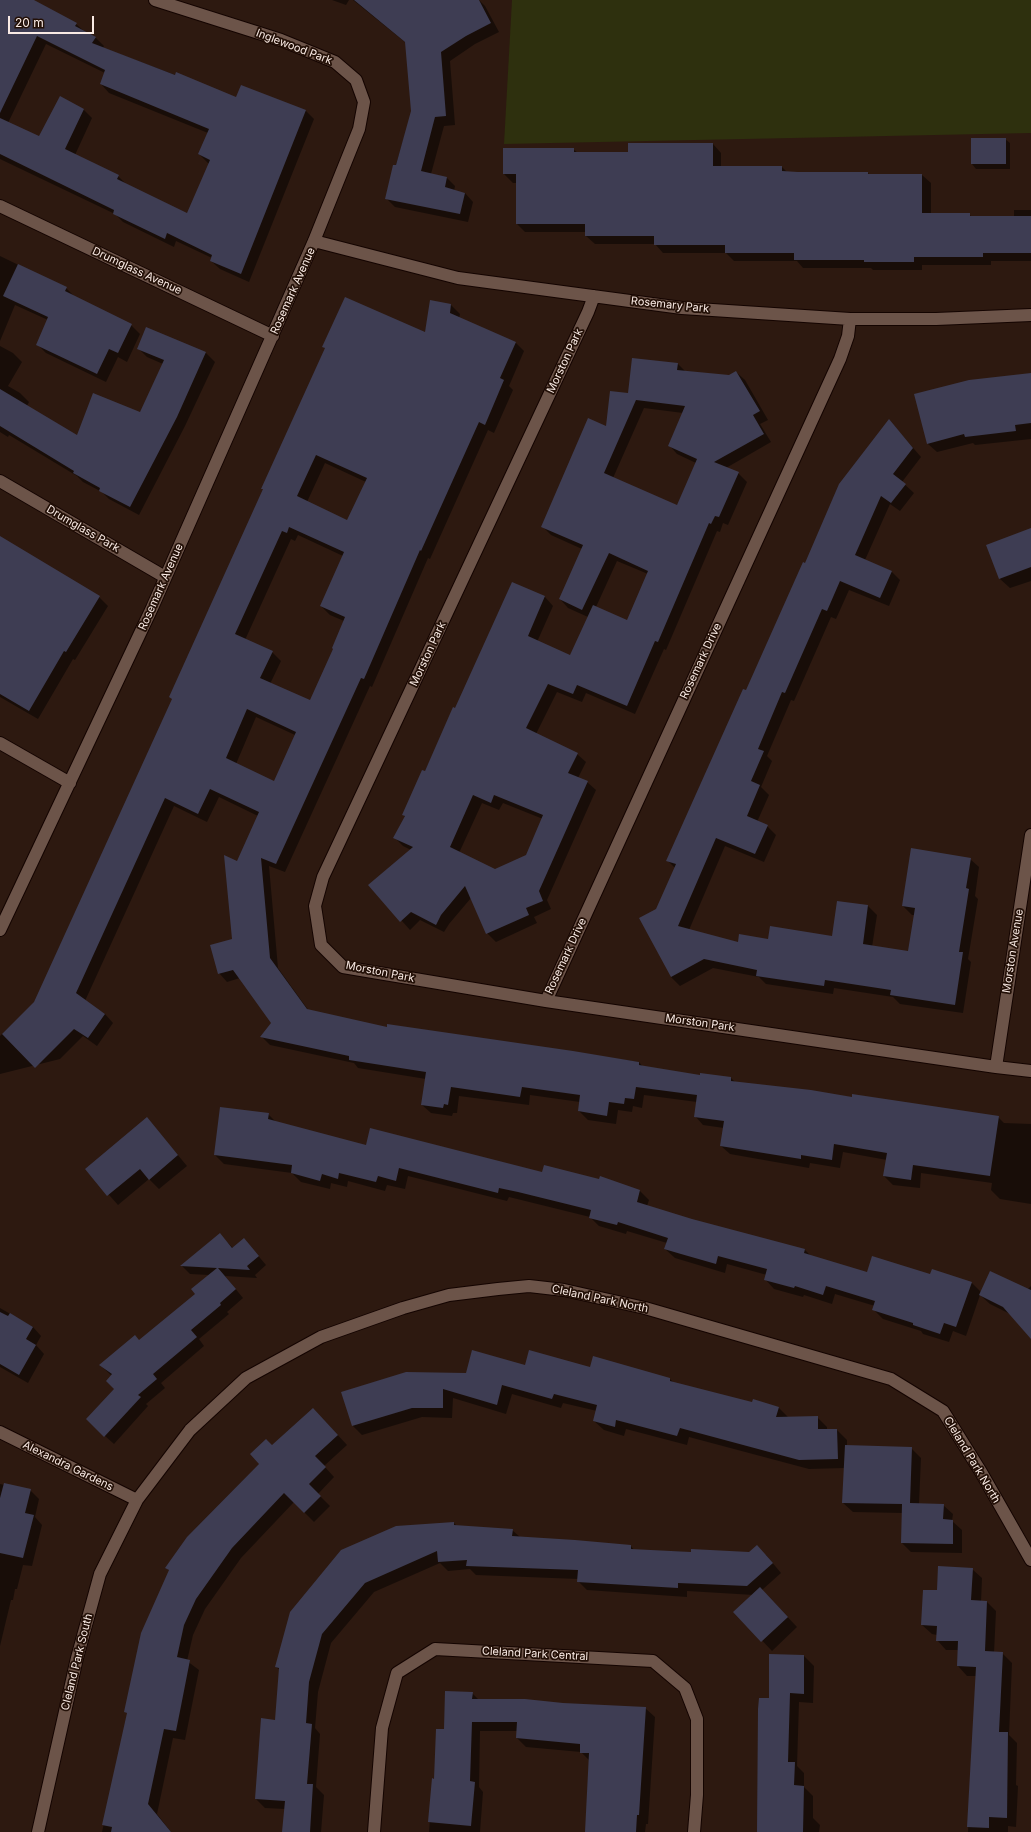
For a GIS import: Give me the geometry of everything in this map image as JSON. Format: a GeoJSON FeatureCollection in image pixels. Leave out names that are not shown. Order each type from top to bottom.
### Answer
{"type":"FeatureCollection","features":[{"type":"Feature","properties":{"kind":"street","name":"Inglewood Park"},"geometry":{"type":"LineString","coordinates":[[155,0],[281,40],[335,62],[356,80],[364,102],[359,129],[314,241]]}},
{"type":"Feature","properties":{"kind":"street","name":"Drumglass Avenue"},"geometry":{"type":"LineString","coordinates":[[0,206],[273,336]]}},
{"type":"Feature","properties":{"kind":"street","name":"Rosemary Park"},"geometry":{"type":"LineString","coordinates":[[314,241],[458,278],[682,308],[850,319],[936,319],[1031,315]]}},
{"type":"Feature","properties":{"kind":"street","name":"Rosemark Avenue"},"geometry":{"type":"LineString","coordinates":[[0,930],[152,608],[314,241]]}},
{"type":"Feature","properties":{"kind":"street","name":"Morston Park"},"geometry":{"type":"LineString","coordinates":[[594,296],[578,334],[323,877],[315,906],[321,945],[343,967],[546,1001],[1031,1071]]}},
{"type":"Feature","properties":{"kind":"street","name":"Rosemark Drive"},"geometry":{"type":"LineString","coordinates":[[546,1001],[840,359],[848,336],[850,319]]}},
{"type":"Feature","properties":{"kind":"street","name":"Drumglass Park"},"geometry":{"type":"LineString","coordinates":[[0,481],[165,577]]}},
{"type":"Feature","properties":{"kind":"street"},"geometry":{"type":"LineString","coordinates":[[0,743],[70,783]]}},
{"type":"Feature","properties":{"kind":"street","name":"Morston Avenue"},"geometry":{"type":"LineString","coordinates":[[996,1067],[1031,835]]}},
{"type":"Feature","properties":{"kind":"street","name":"Cleland Park North"},"geometry":{"type":"LineString","coordinates":[[137,1500],[190,1430],[246,1378],[321,1337],[403,1308],[449,1295],[529,1286],[564,1290],[645,1308],[891,1379],[943,1411],[981,1472],[1031,1560]]}},
{"type":"Feature","properties":{"kind":"street","name":"Alexandra Gardens"},"geometry":{"type":"LineString","coordinates":[[0,1432],[137,1500]]}},
{"type":"Feature","properties":{"kind":"street","name":"Cleland Park South"},"geometry":{"type":"LineString","coordinates":[[38,1832],[77,1658],[100,1574],[137,1500]]}},
{"type":"Feature","properties":{"kind":"street","name":"Cleland Park Central"},"geometry":{"type":"LineString","coordinates":[[374,1832],[382,1728],[397,1673],[435,1649],[654,1661],[685,1688],[697,1718],[697,1795],[694,1832]]}},
{"type":"Feature","properties":{"kind":"green space"},"geometry":{"type":"Polygon","coordinates":[[[512,0],[1031,0],[1031,133],[504,144],[512,0]]]}},
{"type":"Feature","properties":{"kind":"building"},"geometry":{"type":"Polygon","coordinates":[[[0,0],[34,0],[77,23],[75,26],[96,37],[92,43],[175,75],[176,72],[236,97],[241,85],[306,110],[241,274],[210,261],[212,255],[167,233],[165,239],[113,214],[114,210],[0,154],[0,118],[39,136],[60,96],[84,109],[65,149],[119,175],[117,179],[187,213],[210,160],[198,154],[209,129],[100,84],[105,70],[37,36],[0,113],[0,0]]]}},
{"type":"Feature","properties":{"kind":"building"},"geometry":{"type":"Polygon","coordinates":[[[354,0],[479,0],[491,23],[466,36],[441,52],[446,116],[435,117],[421,171],[447,177],[445,187],[465,193],[460,214],[385,199],[393,165],[396,165],[411,111],[405,42],[354,0]]]}},
{"type":"Feature","properties":{"kind":"building"},"geometry":{"type":"Polygon","coordinates":[[[971,138],[1006,138],[1006,164],[971,164],[971,138]]]}},
{"type":"Feature","properties":{"kind":"building"},"geometry":{"type":"Polygon","coordinates":[[[628,143],[713,143],[713,166],[782,166],[782,171],[798,172],[922,174],[922,213],[970,213],[970,216],[1031,216],[1031,253],[983,253],[983,257],[914,257],[914,262],[794,260],[794,253],[725,253],[725,245],[654,245],[654,236],[585,236],[585,224],[516,224],[516,174],[503,174],[503,148],[574,148],[574,152],[628,152],[628,143]]]}},
{"type":"Feature","properties":{"kind":"building"},"geometry":{"type":"Polygon","coordinates":[[[18,264],[67,287],[65,291],[132,324],[118,353],[109,349],[97,374],[36,345],[48,317],[3,296],[18,264]]]}},
{"type":"Feature","properties":{"kind":"building"},"geometry":{"type":"Polygon","coordinates":[[[345,297],[425,332],[430,300],[451,304],[450,313],[516,342],[500,378],[504,380],[485,425],[479,422],[421,551],[420,550],[364,679],[361,678],[276,864],[261,858],[270,958],[307,1009],[387,1027],[387,1024],[573,1051],[639,1062],[639,1065],[700,1075],[700,1073],[731,1077],[731,1081],[811,1090],[852,1097],[852,1094],[999,1116],[990,1176],[913,1165],[911,1180],[883,1176],[887,1153],[834,1144],[832,1160],[801,1155],[801,1159],[720,1146],[724,1121],[694,1117],[697,1095],[636,1087],[634,1099],[625,1098],[624,1104],[609,1102],[607,1116],[578,1111],[580,1095],[522,1087],[520,1097],[451,1087],[448,1105],[444,1104],[443,1108],[421,1105],[426,1072],[349,1060],[349,1056],[260,1037],[271,1023],[233,970],[218,974],[210,945],[232,939],[224,855],[237,861],[259,812],[210,789],[198,814],[165,798],[76,993],[105,1014],[88,1038],[74,1029],[35,1068],[2,1034],[34,1002],[172,699],[169,697],[325,348],[322,347],[345,297]],[[316,455],[297,496],[347,520],[367,478],[316,455]],[[289,527],[287,533],[282,531],[235,634],[273,651],[260,678],[310,700],[333,649],[332,648],[345,617],[320,606],[344,552],[289,527]],[[247,709],[226,758],[274,781],[296,732],[247,709]]]}},
{"type":"Feature","properties":{"kind":"building"},"geometry":{"type":"Polygon","coordinates":[[[146,327],[206,352],[177,417],[130,507],[99,491],[100,488],[73,473],[74,471],[0,426],[0,389],[77,435],[93,393],[140,412],[164,360],[137,349],[146,327]]]}},
{"type":"Feature","properties":{"kind":"building"},"geometry":{"type":"Polygon","coordinates":[[[632,358],[678,363],[677,370],[729,375],[736,371],[760,411],[753,415],[764,434],[714,462],[739,472],[719,517],[715,516],[711,524],[709,523],[658,642],[655,641],[627,706],[577,685],[573,694],[548,684],[526,728],[578,753],[568,773],[588,781],[539,891],[543,901],[526,908],[529,915],[486,934],[465,886],[441,915],[436,925],[411,912],[400,922],[368,885],[413,847],[393,838],[405,816],[402,815],[422,770],[425,771],[453,707],[455,708],[512,582],[545,596],[528,636],[570,655],[593,605],[627,620],[648,571],[609,553],[582,610],[559,599],[583,545],[541,527],[588,418],[606,426],[610,391],[628,393],[632,358]],[[636,400],[604,473],[677,505],[697,459],[668,446],[685,406],[636,400]],[[473,795],[450,847],[495,869],[526,855],[543,815],[494,795],[491,803],[473,795]]]}},
{"type":"Feature","properties":{"kind":"building"},"geometry":{"type":"Polygon","coordinates":[[[1031,373],[1031,423],[1015,425],[1016,431],[965,437],[964,434],[927,444],[914,394],[969,380],[1031,373]]]}},
{"type":"Feature","properties":{"kind":"building"},"geometry":{"type":"Polygon","coordinates":[[[889,419],[913,448],[893,474],[906,484],[891,503],[881,496],[855,555],[892,571],[880,598],[840,581],[827,611],[822,609],[785,693],[782,692],[758,749],[764,751],[751,781],[760,785],[747,816],[768,825],[755,854],[716,838],[678,926],[738,942],[739,934],[768,939],[770,926],[832,936],[837,901],[868,905],[863,944],[908,951],[915,908],[902,906],[911,848],[971,858],[966,888],[969,889],[959,952],[963,952],[955,1005],[890,995],[891,990],[825,980],[824,986],[756,976],[757,970],[704,959],[671,977],[639,918],[656,909],[676,864],[666,861],[743,689],[746,690],[803,562],[805,563],[839,484],[889,419]]]}},
{"type":"Feature","properties":{"kind":"building"},"geometry":{"type":"Polygon","coordinates":[[[1031,528],[1031,567],[999,579],[986,545],[1031,528]]]}},
{"type":"Feature","properties":{"kind":"building"},"geometry":{"type":"Polygon","coordinates":[[[0,536],[100,596],[66,652],[64,651],[29,711],[0,694],[0,536]]]}},
{"type":"Feature","properties":{"kind":"building"},"geometry":{"type":"Polygon","coordinates":[[[220,1107],[269,1113],[268,1119],[366,1145],[370,1128],[542,1172],[544,1165],[599,1179],[600,1176],[640,1190],[637,1202],[692,1219],[805,1249],[804,1253],[867,1272],[872,1256],[930,1274],[932,1269],[972,1282],[956,1327],[944,1323],[940,1334],[913,1325],[913,1323],[872,1310],[875,1301],[826,1286],[823,1295],[795,1286],[794,1288],[764,1280],[767,1269],[718,1256],[716,1264],[664,1249],[668,1238],[618,1222],[617,1225],[589,1218],[591,1210],[518,1192],[499,1188],[498,1193],[399,1168],[396,1181],[378,1176],[376,1182],[339,1173],[338,1179],[322,1174],[320,1181],[291,1173],[292,1165],[214,1155],[220,1107]]]}},
{"type":"Feature","properties":{"kind":"building"},"geometry":{"type":"Polygon","coordinates":[[[147,1117],[178,1155],[149,1180],[140,1169],[107,1196],[85,1169],[147,1117]]]}},
{"type":"Feature","properties":{"kind":"building"},"geometry":{"type":"Polygon","coordinates":[[[220,1233],[232,1248],[244,1238],[259,1256],[247,1266],[250,1270],[218,1268],[236,1289],[220,1303],[221,1305],[191,1330],[197,1337],[153,1374],[157,1379],[138,1395],[141,1397],[104,1437],[86,1419],[114,1389],[106,1381],[112,1374],[99,1365],[135,1335],[139,1340],[195,1294],[191,1289],[217,1268],[180,1266],[220,1233]]]}},
{"type":"Feature","properties":{"kind":"building"},"geometry":{"type":"Polygon","coordinates":[[[990,1271],[1031,1290],[1031,1339],[1003,1307],[979,1295],[990,1271]]]}},
{"type":"Feature","properties":{"kind":"building"},"geometry":{"type":"Polygon","coordinates":[[[0,1312],[8,1316],[10,1313],[33,1327],[26,1339],[36,1345],[19,1375],[0,1364],[0,1312]]]}},
{"type":"Feature","properties":{"kind":"building"},"geometry":{"type":"Polygon","coordinates":[[[472,1350],[525,1365],[529,1350],[590,1367],[593,1356],[670,1378],[670,1381],[752,1402],[753,1399],[779,1407],[776,1417],[818,1416],[818,1429],[837,1429],[838,1459],[799,1460],[680,1428],[677,1436],[616,1420],[615,1427],[593,1421],[597,1405],[554,1394],[552,1399],[502,1385],[497,1405],[443,1389],[443,1408],[412,1408],[352,1426],[341,1392],[406,1372],[466,1373],[472,1350]]]}},
{"type":"Feature","properties":{"kind":"building"},"geometry":{"type":"Polygon","coordinates":[[[313,1408],[338,1435],[315,1456],[326,1467],[309,1484],[321,1496],[304,1513],[284,1493],[232,1548],[196,1599],[184,1625],[177,1657],[190,1660],[176,1731],[164,1729],[148,1804],[171,1832],[111,1832],[112,1827],[102,1825],[127,1713],[124,1712],[141,1633],[169,1570],[165,1568],[187,1537],[259,1464],[250,1454],[266,1439],[272,1445],[313,1408]]]}},
{"type":"Feature","properties":{"kind":"building"},"geometry":{"type":"Polygon","coordinates":[[[845,1445],[912,1447],[910,1503],[944,1504],[943,1519],[953,1520],[953,1544],[901,1543],[902,1504],[842,1503],[845,1445]]]}},
{"type":"Feature","properties":{"kind":"building"},"geometry":{"type":"Polygon","coordinates":[[[4,1483],[31,1489],[25,1513],[34,1515],[23,1558],[0,1553],[0,1498],[4,1483]]]}},
{"type":"Feature","properties":{"kind":"building"},"geometry":{"type":"Polygon","coordinates":[[[454,1522],[454,1525],[513,1529],[512,1536],[631,1545],[631,1549],[691,1552],[691,1549],[749,1552],[757,1545],[773,1563],[747,1586],[678,1583],[678,1588],[577,1582],[578,1570],[466,1566],[467,1560],[438,1562],[437,1551],[365,1583],[322,1634],[309,1682],[306,1723],[312,1724],[307,1784],[313,1784],[310,1832],[282,1832],[285,1801],[255,1799],[261,1718],[275,1720],[279,1668],[275,1667],[290,1612],[341,1550],[396,1526],[454,1522]]]}},
{"type":"Feature","properties":{"kind":"building"},"geometry":{"type":"Polygon","coordinates":[[[938,1566],[973,1568],[971,1600],[987,1601],[985,1651],[1003,1652],[999,1732],[1008,1732],[1007,1818],[989,1817],[989,1828],[967,1827],[976,1667],[957,1666],[958,1641],[936,1641],[937,1626],[921,1625],[923,1590],[937,1590],[938,1566]]]}},
{"type":"Feature","properties":{"kind":"building"},"geometry":{"type":"Polygon","coordinates":[[[760,1587],[788,1617],[761,1642],[733,1612],[760,1587]]]}},
{"type":"Feature","properties":{"kind":"building"},"geometry":{"type":"Polygon","coordinates":[[[769,1654],[804,1655],[804,1694],[790,1693],[788,1762],[795,1762],[794,1785],[804,1786],[803,1832],[757,1832],[758,1709],[759,1698],[769,1698],[769,1654]]]}},
{"type":"Feature","properties":{"kind":"building"},"geometry":{"type":"Polygon","coordinates":[[[445,1691],[473,1692],[472,1699],[525,1699],[563,1703],[646,1707],[639,1815],[637,1815],[636,1832],[585,1832],[589,1753],[580,1753],[580,1744],[516,1738],[517,1722],[472,1722],[470,1781],[475,1782],[471,1826],[428,1822],[432,1778],[434,1779],[436,1729],[444,1729],[445,1691]]]}}]}
